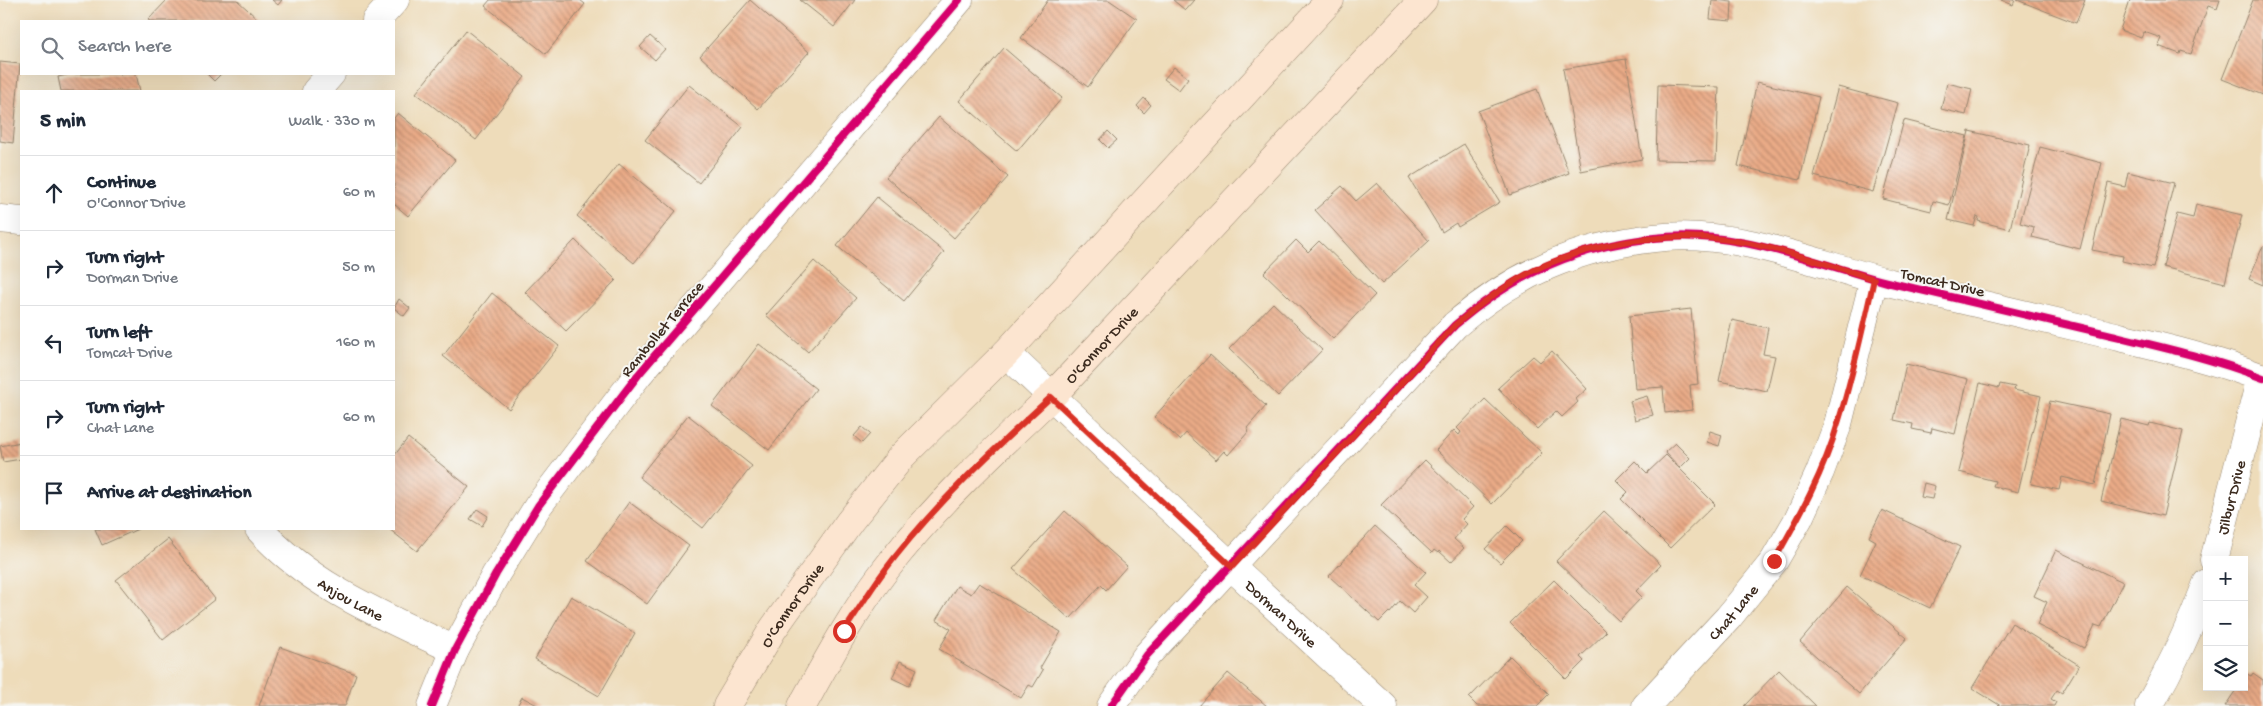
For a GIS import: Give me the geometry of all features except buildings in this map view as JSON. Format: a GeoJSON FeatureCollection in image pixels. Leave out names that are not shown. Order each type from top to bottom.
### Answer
{"type":"FeatureCollection","features":[{"type":"Feature","properties":{"kind":"main road","name":"O'Connor Drive"},"geometry":{"type":"LineString","coordinates":[[727,706],[773,629],[850,521],[902,456],[1006,354],[1330,0]]}},
{"type":"Feature","properties":{"kind":"main road","name":"O'Connor Drive"},"geometry":{"type":"LineString","coordinates":[[802,706],[844,631],[882,574],[912,537],[991,453],[1051,397],[1424,0]]}},
{"type":"Feature","properties":{"kind":"street"},"geometry":{"type":"LineString","coordinates":[[377,20],[395,0]]}},
{"type":"Feature","properties":{"kind":"street","name":"Rambollet Terrace"},"geometry":{"type":"LineString","coordinates":[[432,706],[456,650],[496,574],[538,506],[638,375],[959,0]]}},
{"type":"Feature","properties":{"kind":"street"},"geometry":{"type":"LineString","coordinates":[[317,90],[330,75]]}},
{"type":"Feature","properties":{"kind":"street"},"geometry":{"type":"LineString","coordinates":[[0,219],[20,221]]}},
{"type":"Feature","properties":{"kind":"street","name":"Tomcat Drive"},"geometry":{"type":"LineString","coordinates":[[1112,706],[1147,656],[1232,567],[1455,325],[1476,307],[1524,276],[1549,263],[1602,246],[1656,237],[1710,238],[1765,246],[1874,279],[2200,356],[2262,378]]}},
{"type":"Feature","properties":{"kind":"street","name":"Chat Lane"},"geometry":{"type":"LineString","coordinates":[[1646,706],[1728,618],[1774,561],[1799,518],[1820,472],[1838,424],[1874,279]]}},
{"type":"Feature","properties":{"kind":"street","name":"Dorman Drive"},"geometry":{"type":"LineString","coordinates":[[1006,354],[1383,706]]}},
{"type":"Feature","properties":{"kind":"street","name":"Jilbur Drive"},"geometry":{"type":"LineString","coordinates":[[2215,556],[2262,378]]}},
{"type":"Feature","properties":{"kind":"street","name":"Anjou Lane"},"geometry":{"type":"LineString","coordinates":[[260,530],[292,561],[358,604],[456,650]]}},
{"type":"Feature","properties":{"kind":"street"},"geometry":{"type":"LineString","coordinates":[[2148,706],[2172,666],[2203,594]]}},
{"type":"Feature","properties":{"kind":"cycle path"},"geometry":{"type":"LineString","coordinates":[[432,706],[455,650],[496,574],[538,506],[638,375],[959,0]]}},
{"type":"Feature","properties":{"kind":"cycle path"},"geometry":{"type":"LineString","coordinates":[[1111,706],[1147,655],[1455,325],[1500,291],[1524,277],[1572,256],[1598,248],[1625,242],[1685,236],[1745,243],[1891,283],[2184,353],[2224,364],[2263,378]]}},
{"type":"Feature","properties":{"kind":"route"},"geometry":{"type":"LineString","coordinates":[[844,631],[882,574],[912,537],[991,453],[1051,397],[1232,567],[1455,325],[1476,307],[1524,276],[1549,263],[1602,246],[1656,237],[1710,238],[1765,246],[1874,279],[1838,424],[1820,472],[1799,518],[1774,561]]}}]}
